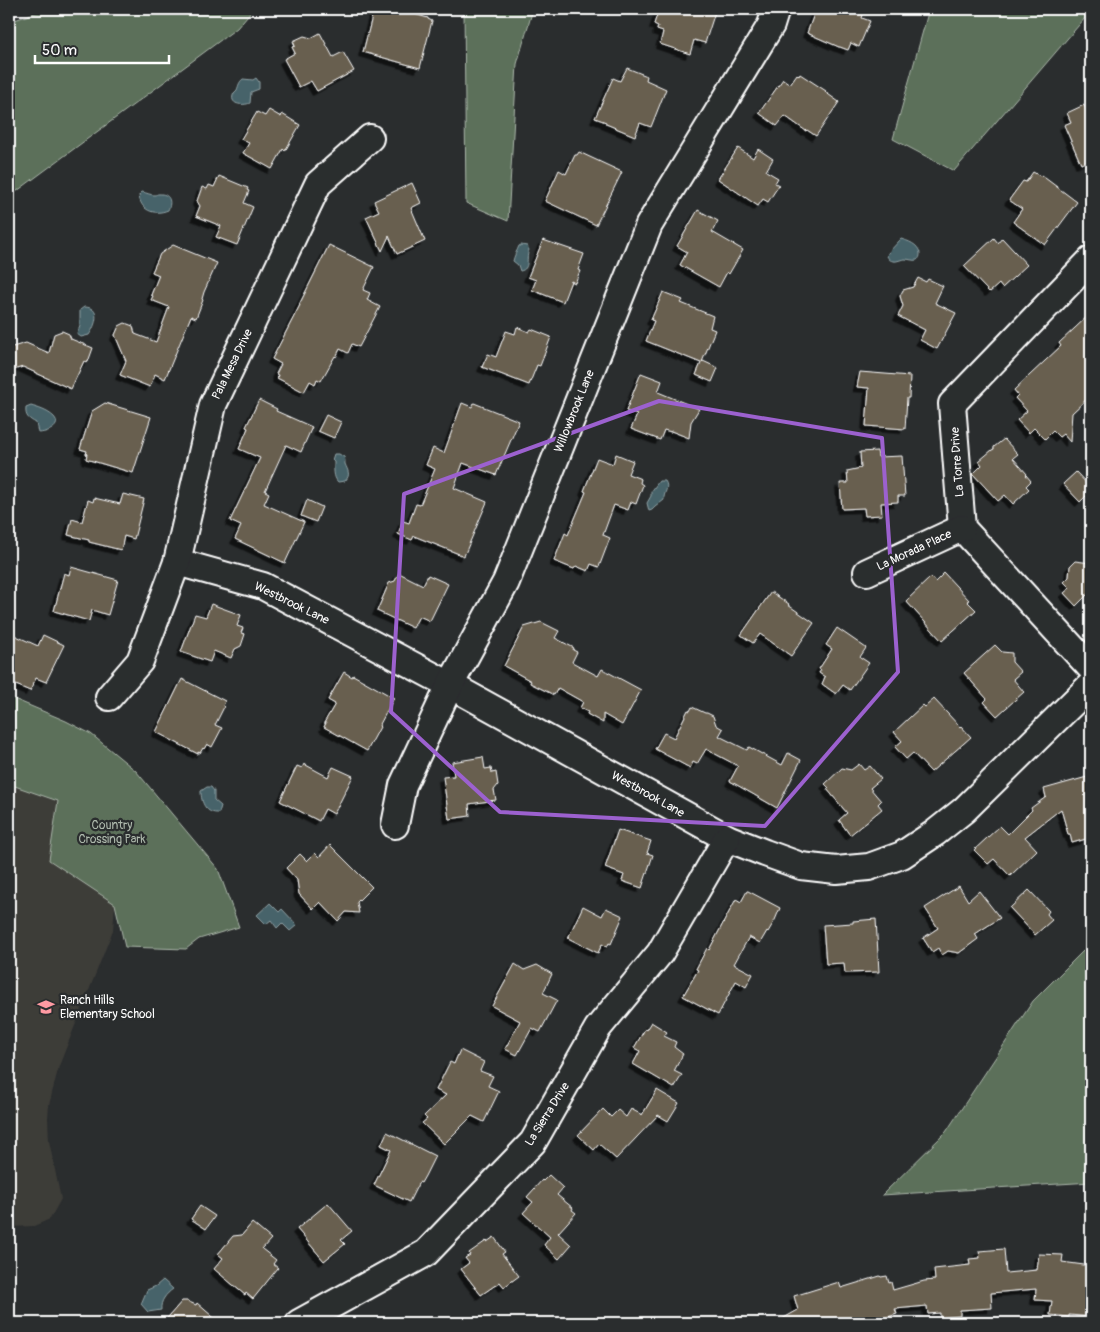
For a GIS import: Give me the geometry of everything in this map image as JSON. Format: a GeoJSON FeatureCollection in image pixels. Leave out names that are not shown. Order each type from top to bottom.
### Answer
{"type":"FeatureCollection","features":[{"type":"Feature","properties":{"kind":"street","name":"Willowbrook Lane"},"geometry":{"type":"LineString","coordinates":[[395,825],[403,785],[450,685],[506,582],[649,225],[771,25],[776,9]]}},
{"type":"Feature","properties":{"kind":"street","name":"Pala Mesa Drive"},"geometry":{"type":"LineString","coordinates":[[109,697],[140,661],[177,562],[213,405],[318,184],[370,138]]}},
{"type":"Feature","properties":{"kind":"street","name":"La Torre Drive"},"geometry":{"type":"LineString","coordinates":[[962,528],[952,404],[1091,260]]}},
{"type":"Feature","properties":{"kind":"street","name":"La Morada Place"},"geometry":{"type":"LineString","coordinates":[[867,572],[962,528]]}},
{"type":"Feature","properties":{"kind":"street"},"geometry":{"type":"LineString","coordinates":[[962,528],[1091,668]]}},
{"type":"Feature","properties":{"kind":"street","name":"Westbrook Lane"},"geometry":{"type":"LineString","coordinates":[[177,562],[263,586],[450,685],[727,838],[801,866],[836,870],[869,867],[902,855],[964,810],[1091,686]]}},
{"type":"Feature","properties":{"kind":"street","name":"La Sierra Drive"},"geometry":{"type":"LineString","coordinates":[[299,1323],[426,1253],[533,1142],[598,1028],[660,953],[727,838]]}},
{"type":"Feature","properties":{"kind":"highlighted area"},"geometry":{"type":"Polygon","coordinates":[[[659,401],[882,438],[898,672],[765,826],[500,812],[391,712],[404,494],[659,401]]]}},
{"type":"Feature","properties":{"kind":"shaded area","name":"Ranch Hills Elementary School"},"geometry":{"type":"Polygon","coordinates":[[[9,784],[58,801],[49,860],[115,904],[113,930],[59,1066],[49,1105],[49,1141],[61,1199],[50,1219],[34,1226],[9,1227],[9,784]]]}},
{"type":"Feature","properties":{"kind":"green space"},"geometry":{"type":"Polygon","coordinates":[[[46,9],[253,9],[237,28],[9,197],[9,22],[46,9]]]}},
{"type":"Feature","properties":{"kind":"green space"},"geometry":{"type":"Polygon","coordinates":[[[464,9],[533,9],[517,64],[508,221],[466,203],[464,9]]]}},
{"type":"Feature","properties":{"kind":"green space"},"geometry":{"type":"Polygon","coordinates":[[[929,9],[1091,9],[954,171],[893,139],[929,9]]]}},
{"type":"Feature","properties":{"kind":"green space","name":"Country Crossing Park"},"geometry":{"type":"Polygon","coordinates":[[[14,699],[91,734],[136,771],[218,869],[239,927],[199,939],[186,949],[125,947],[115,904],[49,860],[58,801],[9,784],[9,700],[14,699]]]}},
{"type":"Feature","properties":{"kind":"green space"},"geometry":{"type":"Polygon","coordinates":[[[1091,943],[1091,1182],[882,1195],[946,1132],[1033,1001],[1091,943]]]}},
{"type":"Feature","properties":{"kind":"water"},"geometry":{"type":"Polygon","coordinates":[[[256,78],[259,82],[259,89],[251,92],[250,103],[237,104],[233,97],[241,81],[243,79],[253,80],[256,78]]]}},
{"type":"Feature","properties":{"kind":"water"},"geometry":{"type":"Polygon","coordinates":[[[142,192],[153,195],[165,195],[170,201],[168,210],[153,212],[145,208],[139,195],[142,192]]]}},
{"type":"Feature","properties":{"kind":"water"},"geometry":{"type":"Polygon","coordinates":[[[901,239],[917,247],[920,257],[917,260],[905,259],[894,261],[889,259],[888,253],[901,239]]]}},
{"type":"Feature","properties":{"kind":"water"},"geometry":{"type":"Polygon","coordinates":[[[521,245],[527,246],[529,250],[527,266],[520,271],[518,265],[513,261],[521,245]]]}},
{"type":"Feature","properties":{"kind":"water"},"geometry":{"type":"Polygon","coordinates":[[[84,307],[93,310],[96,317],[89,335],[81,337],[77,334],[80,326],[80,310],[84,307]]]}},
{"type":"Feature","properties":{"kind":"water"},"geometry":{"type":"Polygon","coordinates":[[[31,406],[52,415],[56,421],[55,426],[49,431],[38,433],[36,423],[29,419],[26,414],[26,408],[31,406]]]}},
{"type":"Feature","properties":{"kind":"water"},"geometry":{"type":"Polygon","coordinates":[[[334,454],[344,457],[348,473],[345,481],[338,482],[335,478],[334,462],[332,460],[334,454]]]}},
{"type":"Feature","properties":{"kind":"water"},"geometry":{"type":"Polygon","coordinates":[[[659,481],[665,481],[666,484],[664,500],[649,511],[647,503],[651,492],[659,481]]]}},
{"type":"Feature","properties":{"kind":"water"},"geometry":{"type":"Polygon","coordinates":[[[211,787],[214,791],[214,800],[221,806],[219,813],[211,812],[203,803],[201,791],[211,787]]]}},
{"type":"Feature","properties":{"kind":"water"},"geometry":{"type":"Polygon","coordinates":[[[270,903],[279,912],[282,909],[297,925],[290,931],[282,923],[277,928],[271,920],[266,924],[257,915],[270,903]]]}},
{"type":"Feature","properties":{"kind":"water"},"geometry":{"type":"Polygon","coordinates":[[[163,1280],[173,1289],[164,1298],[161,1310],[148,1312],[141,1304],[147,1290],[163,1280]]]}},
{"type":"Feature","properties":{"kind":"building"},"geometry":{"type":"Polygon","coordinates":[[[374,9],[408,9],[407,12],[432,21],[420,68],[363,52],[374,9]]]}},
{"type":"Feature","properties":{"kind":"building"},"geometry":{"type":"Polygon","coordinates":[[[659,9],[716,9],[705,43],[694,40],[690,54],[660,44],[663,32],[657,30],[658,26],[654,24],[659,9]]]}},
{"type":"Feature","properties":{"kind":"building"},"geometry":{"type":"Polygon","coordinates":[[[816,9],[865,9],[862,18],[870,21],[859,47],[851,43],[848,50],[807,33],[816,9]]]}},
{"type":"Feature","properties":{"kind":"building"},"geometry":{"type":"Polygon","coordinates":[[[320,33],[333,57],[343,52],[354,71],[317,91],[311,81],[299,87],[284,59],[295,53],[292,47],[295,46],[293,41],[304,36],[311,38],[320,33]]]}},
{"type":"Feature","properties":{"kind":"building"},"geometry":{"type":"Polygon","coordinates":[[[627,68],[647,76],[646,80],[666,89],[651,127],[640,123],[635,136],[595,118],[613,78],[620,81],[627,68]]]}},
{"type":"Feature","properties":{"kind":"building"},"geometry":{"type":"Polygon","coordinates":[[[797,74],[799,76],[800,74],[826,91],[839,102],[816,136],[785,116],[777,126],[759,113],[783,79],[790,84],[797,74]]]}},
{"type":"Feature","properties":{"kind":"building"},"geometry":{"type":"Polygon","coordinates":[[[1084,105],[1088,113],[1091,111],[1091,159],[1081,164],[1064,125],[1071,122],[1067,113],[1084,105]]]}},
{"type":"Feature","properties":{"kind":"building"},"geometry":{"type":"Polygon","coordinates":[[[269,110],[281,117],[282,114],[300,125],[272,169],[243,153],[249,143],[241,139],[257,112],[265,116],[269,110]]]}},
{"type":"Feature","properties":{"kind":"building"},"geometry":{"type":"Polygon","coordinates":[[[738,148],[753,158],[758,149],[773,159],[766,171],[778,178],[775,183],[779,185],[768,202],[763,199],[758,206],[718,179],[738,148]]]}},
{"type":"Feature","properties":{"kind":"building"},"geometry":{"type":"Polygon","coordinates":[[[579,152],[622,172],[596,225],[545,201],[559,170],[566,174],[575,155],[579,152]]]}},
{"type":"Feature","properties":{"kind":"building"},"geometry":{"type":"Polygon","coordinates":[[[1033,172],[1041,175],[1077,202],[1045,245],[1013,222],[1022,209],[1009,200],[1023,181],[1026,182],[1033,172]]]}},
{"type":"Feature","properties":{"kind":"building"},"geometry":{"type":"Polygon","coordinates":[[[219,176],[248,188],[247,190],[249,191],[244,203],[253,207],[237,245],[216,237],[221,226],[196,216],[200,206],[197,201],[202,187],[207,189],[209,185],[214,187],[219,176]]]}},
{"type":"Feature","properties":{"kind":"building"},"geometry":{"type":"Polygon","coordinates":[[[412,183],[421,203],[411,208],[425,241],[397,254],[389,236],[382,251],[366,217],[379,211],[374,201],[412,183]]]}},
{"type":"Feature","properties":{"kind":"building"},"geometry":{"type":"Polygon","coordinates":[[[698,210],[718,221],[712,232],[743,250],[719,287],[680,265],[687,252],[677,246],[698,210]]]}},
{"type":"Feature","properties":{"kind":"building"},"geometry":{"type":"Polygon","coordinates":[[[994,238],[998,243],[1002,238],[1027,265],[1002,288],[999,284],[989,292],[964,266],[994,238]]]}},
{"type":"Feature","properties":{"kind":"building"},"geometry":{"type":"Polygon","coordinates":[[[543,240],[584,254],[575,283],[571,281],[563,302],[532,290],[536,280],[528,277],[543,240]]]}},
{"type":"Feature","properties":{"kind":"building"},"geometry":{"type":"Polygon","coordinates":[[[173,245],[217,263],[204,292],[196,318],[191,316],[165,379],[155,374],[150,387],[120,375],[126,361],[115,335],[119,326],[125,323],[133,326],[135,334],[156,342],[169,307],[151,300],[153,296],[151,295],[159,275],[152,272],[160,254],[173,245]]]}},
{"type":"Feature","properties":{"kind":"building"},"geometry":{"type":"Polygon","coordinates":[[[329,245],[374,267],[363,290],[370,293],[367,300],[380,307],[359,347],[352,344],[348,353],[340,349],[321,381],[317,379],[315,384],[310,381],[304,392],[277,378],[278,375],[276,374],[281,364],[272,359],[329,245]]]}},
{"type":"Feature","properties":{"kind":"building"},"geometry":{"type":"Polygon","coordinates":[[[918,278],[926,282],[928,279],[943,286],[935,303],[956,313],[937,349],[920,340],[925,330],[898,316],[903,306],[900,296],[903,290],[913,287],[918,278]]]}},
{"type":"Feature","properties":{"kind":"building"},"geometry":{"type":"Polygon","coordinates":[[[663,292],[683,300],[681,303],[713,316],[710,328],[715,330],[702,362],[718,368],[712,382],[696,375],[701,363],[646,341],[654,321],[651,320],[663,292]]]}},
{"type":"Feature","properties":{"kind":"building"},"geometry":{"type":"Polygon","coordinates":[[[1091,313],[1091,395],[1072,413],[1070,442],[1063,434],[1059,437],[1053,431],[1045,439],[1034,428],[1029,433],[1017,420],[1027,411],[1015,398],[1018,395],[1014,390],[1061,346],[1059,343],[1091,313]]]}},
{"type":"Feature","properties":{"kind":"building"},"geometry":{"type":"Polygon","coordinates":[[[517,327],[529,332],[531,329],[551,337],[540,366],[537,365],[529,385],[482,367],[488,354],[496,357],[506,331],[515,334],[517,327]]]}},
{"type":"Feature","properties":{"kind":"building"},"geometry":{"type":"Polygon","coordinates":[[[62,331],[69,334],[71,339],[93,348],[88,362],[84,361],[71,389],[23,367],[13,370],[9,348],[26,343],[49,353],[54,334],[62,331]]]}},
{"type":"Feature","properties":{"kind":"building"},"geometry":{"type":"Polygon","coordinates":[[[860,372],[910,376],[905,429],[866,426],[869,388],[857,387],[860,372]]]}},
{"type":"Feature","properties":{"kind":"building"},"geometry":{"type":"Polygon","coordinates":[[[641,373],[662,381],[658,392],[699,409],[691,422],[689,438],[664,430],[660,440],[631,429],[637,415],[626,411],[641,373]]]}},
{"type":"Feature","properties":{"kind":"building"},"geometry":{"type":"Polygon","coordinates":[[[259,400],[277,409],[276,411],[312,427],[301,452],[286,445],[265,491],[269,493],[264,504],[304,522],[285,563],[235,539],[241,526],[230,521],[260,458],[239,449],[248,428],[246,427],[259,400]]]}},
{"type":"Feature","properties":{"kind":"building"},"geometry":{"type":"Polygon","coordinates":[[[105,403],[151,417],[133,473],[86,459],[87,451],[80,449],[92,411],[105,403]]]}},
{"type":"Feature","properties":{"kind":"building"},"geometry":{"type":"Polygon","coordinates":[[[462,403],[472,407],[474,403],[519,421],[496,475],[463,463],[454,488],[487,502],[464,556],[414,536],[412,540],[398,534],[403,521],[409,523],[416,504],[420,505],[435,469],[426,465],[433,448],[444,453],[462,403]]]}},
{"type":"Feature","properties":{"kind":"building"},"geometry":{"type":"Polygon","coordinates":[[[326,415],[341,422],[334,438],[318,431],[326,415]]]}},
{"type":"Feature","properties":{"kind":"building"},"geometry":{"type":"Polygon","coordinates":[[[1004,439],[1018,454],[1013,458],[1031,481],[1026,486],[1029,489],[1013,504],[1005,495],[998,501],[973,474],[982,465],[979,461],[1004,439]]]}},
{"type":"Feature","properties":{"kind":"building"},"geometry":{"type":"Polygon","coordinates":[[[877,451],[878,457],[902,456],[905,496],[898,496],[898,502],[881,503],[882,515],[865,516],[864,508],[842,509],[840,483],[848,483],[847,471],[861,468],[860,452],[877,451]]]}},
{"type":"Feature","properties":{"kind":"building"},"geometry":{"type":"Polygon","coordinates":[[[616,454],[633,461],[628,474],[641,479],[640,483],[643,485],[636,504],[631,502],[628,510],[614,505],[603,535],[610,538],[599,567],[591,564],[588,571],[576,566],[574,569],[554,561],[565,533],[568,535],[586,492],[584,491],[597,458],[613,464],[616,454]]]}},
{"type":"Feature","properties":{"kind":"building"},"geometry":{"type":"Polygon","coordinates":[[[1076,472],[1091,488],[1091,491],[1080,502],[1063,484],[1076,472]]]}},
{"type":"Feature","properties":{"kind":"building"},"geometry":{"type":"Polygon","coordinates":[[[123,494],[144,499],[134,539],[124,536],[121,550],[68,535],[72,519],[82,522],[88,500],[93,502],[94,498],[120,504],[123,494]]]}},
{"type":"Feature","properties":{"kind":"building"},"geometry":{"type":"Polygon","coordinates":[[[307,500],[322,507],[316,522],[301,516],[307,500]]]}},
{"type":"Feature","properties":{"kind":"building"},"geometry":{"type":"Polygon","coordinates":[[[1075,561],[1091,563],[1091,591],[1076,606],[1064,593],[1070,588],[1064,582],[1069,577],[1070,566],[1075,561]]]}},
{"type":"Feature","properties":{"kind":"building"},"geometry":{"type":"Polygon","coordinates":[[[71,567],[118,580],[108,615],[92,610],[89,621],[54,611],[64,573],[69,575],[71,567]]]}},
{"type":"Feature","properties":{"kind":"building"},"geometry":{"type":"Polygon","coordinates":[[[399,573],[423,585],[428,575],[448,584],[430,621],[419,616],[413,628],[377,611],[389,583],[395,581],[399,573]]]}},
{"type":"Feature","properties":{"kind":"building"},"geometry":{"type":"Polygon","coordinates":[[[944,573],[976,610],[942,641],[906,601],[931,577],[935,582],[944,573]]]}},
{"type":"Feature","properties":{"kind":"building"},"geometry":{"type":"Polygon","coordinates":[[[771,592],[814,623],[791,656],[760,634],[753,643],[741,635],[771,592]]]}},
{"type":"Feature","properties":{"kind":"building"},"geometry":{"type":"Polygon","coordinates":[[[211,604],[241,615],[237,626],[243,628],[241,633],[245,634],[241,646],[235,649],[231,658],[214,651],[210,662],[181,652],[195,614],[206,617],[211,604]]]}},
{"type":"Feature","properties":{"kind":"building"},"geometry":{"type":"Polygon","coordinates":[[[541,622],[559,631],[555,638],[574,648],[573,650],[577,652],[572,662],[598,676],[602,669],[641,690],[622,725],[603,714],[603,723],[580,708],[583,702],[558,688],[554,695],[530,683],[531,681],[504,666],[524,627],[541,622]]]}},
{"type":"Feature","properties":{"kind":"building"},"geometry":{"type":"Polygon","coordinates":[[[837,628],[866,648],[860,657],[869,663],[850,690],[843,685],[836,694],[822,684],[825,677],[819,673],[821,670],[819,669],[832,649],[826,645],[837,628]]]}},
{"type":"Feature","properties":{"kind":"building"},"geometry":{"type":"Polygon","coordinates":[[[9,635],[13,637],[14,635],[38,646],[43,635],[64,645],[46,682],[36,678],[30,691],[9,682],[9,635]]]}},
{"type":"Feature","properties":{"kind":"building"},"geometry":{"type":"Polygon","coordinates":[[[995,645],[1002,652],[1012,653],[1012,662],[1021,672],[1013,679],[1024,692],[997,716],[984,702],[987,699],[964,673],[995,645]]]}},
{"type":"Feature","properties":{"kind":"building"},"geometry":{"type":"Polygon","coordinates":[[[344,672],[394,698],[367,751],[324,727],[326,723],[324,723],[335,704],[328,700],[344,672]]]}},
{"type":"Feature","properties":{"kind":"building"},"geometry":{"type":"Polygon","coordinates":[[[182,679],[225,701],[215,725],[222,728],[212,747],[207,744],[198,754],[156,732],[182,679]]]}},
{"type":"Feature","properties":{"kind":"building"},"geometry":{"type":"Polygon","coordinates":[[[934,699],[971,737],[931,772],[913,753],[906,759],[895,747],[902,741],[894,732],[923,705],[925,707],[934,699]]]}},
{"type":"Feature","properties":{"kind":"building"},"geometry":{"type":"Polygon","coordinates":[[[692,707],[713,716],[716,725],[723,729],[719,736],[747,750],[749,747],[782,765],[788,753],[801,760],[777,808],[730,781],[738,766],[706,749],[697,764],[693,762],[690,768],[655,749],[664,733],[674,738],[688,710],[690,711],[692,707]]]}},
{"type":"Feature","properties":{"kind":"building"},"geometry":{"type":"Polygon","coordinates":[[[483,757],[485,769],[491,768],[492,773],[496,772],[498,785],[494,790],[496,800],[469,804],[470,816],[449,819],[443,777],[454,776],[452,762],[483,757]]]}},
{"type":"Feature","properties":{"kind":"building"},"geometry":{"type":"Polygon","coordinates":[[[304,764],[328,777],[333,767],[353,776],[334,814],[325,809],[319,821],[280,801],[297,766],[302,768],[304,764]]]}},
{"type":"Feature","properties":{"kind":"building"},"geometry":{"type":"Polygon","coordinates":[[[859,764],[864,770],[870,766],[881,779],[870,788],[881,801],[878,804],[882,809],[850,835],[839,820],[847,813],[825,784],[842,768],[851,770],[859,764]]]}},
{"type":"Feature","properties":{"kind":"building"},"geometry":{"type":"Polygon","coordinates":[[[1087,777],[1091,793],[1091,834],[1086,839],[1072,843],[1061,809],[1025,837],[1037,850],[1010,876],[994,859],[988,864],[974,850],[1000,826],[1008,834],[1032,810],[1031,808],[1046,797],[1044,789],[1087,777]]]}},
{"type":"Feature","properties":{"kind":"building"},"geometry":{"type":"Polygon","coordinates":[[[618,830],[651,841],[647,853],[653,855],[642,888],[622,881],[624,875],[605,868],[618,830]]]}},
{"type":"Feature","properties":{"kind":"building"},"geometry":{"type":"Polygon","coordinates":[[[330,845],[372,887],[357,902],[359,913],[346,912],[338,921],[320,902],[313,909],[299,894],[297,880],[286,868],[300,854],[307,861],[315,853],[319,857],[330,845]]]}},
{"type":"Feature","properties":{"kind":"building"},"geometry":{"type":"Polygon","coordinates":[[[959,886],[968,901],[979,891],[1000,918],[975,934],[978,939],[959,953],[948,951],[942,955],[938,948],[932,952],[923,938],[938,928],[925,908],[959,886]]]}},
{"type":"Feature","properties":{"kind":"building"},"geometry":{"type":"Polygon","coordinates":[[[1029,890],[1049,911],[1047,914],[1052,920],[1035,935],[1010,908],[1029,890]]]}},
{"type":"Feature","properties":{"kind":"building"},"geometry":{"type":"Polygon","coordinates":[[[747,891],[780,908],[775,920],[760,943],[749,937],[734,964],[753,974],[746,987],[736,981],[718,1015],[683,996],[698,970],[696,969],[707,948],[709,950],[736,899],[741,902],[747,891]]]}},
{"type":"Feature","properties":{"kind":"building"},"geometry":{"type":"Polygon","coordinates":[[[583,906],[602,916],[606,908],[623,916],[611,944],[609,943],[607,947],[602,944],[598,953],[568,938],[583,906]]]}},
{"type":"Feature","properties":{"kind":"building"},"geometry":{"type":"Polygon","coordinates":[[[876,919],[879,972],[845,973],[844,963],[826,964],[823,925],[876,919]]]}},
{"type":"Feature","properties":{"kind":"building"},"geometry":{"type":"Polygon","coordinates":[[[515,964],[524,970],[537,965],[552,974],[543,993],[557,1000],[540,1032],[532,1028],[517,1055],[505,1049],[520,1021],[492,1006],[515,964]]]}},
{"type":"Feature","properties":{"kind":"building"},"geometry":{"type":"Polygon","coordinates":[[[651,1022],[667,1032],[664,1036],[676,1042],[674,1047],[683,1054],[674,1071],[682,1075],[674,1088],[633,1064],[640,1051],[634,1048],[651,1022]]]}},
{"type":"Feature","properties":{"kind":"building"},"geometry":{"type":"Polygon","coordinates":[[[460,1050],[484,1062],[480,1071],[493,1076],[488,1086],[499,1091],[484,1122],[472,1116],[444,1144],[422,1123],[427,1119],[424,1116],[446,1095],[436,1090],[450,1062],[454,1064],[460,1050]]]}},
{"type":"Feature","properties":{"kind":"building"},"geometry":{"type":"Polygon","coordinates":[[[657,1090],[679,1103],[668,1121],[658,1115],[616,1159],[599,1144],[594,1150],[578,1135],[603,1109],[611,1117],[618,1110],[626,1117],[631,1109],[642,1115],[657,1090]]]}},
{"type":"Feature","properties":{"kind":"building"},"geometry":{"type":"Polygon","coordinates":[[[387,1132],[435,1156],[409,1202],[374,1185],[391,1150],[381,1145],[387,1132]]]}},
{"type":"Feature","properties":{"kind":"building"},"geometry":{"type":"Polygon","coordinates":[[[549,1175],[563,1188],[557,1195],[573,1208],[572,1210],[576,1213],[558,1233],[571,1245],[559,1259],[544,1245],[550,1237],[523,1213],[533,1202],[527,1197],[549,1175]]]}},
{"type":"Feature","properties":{"kind":"building"},"geometry":{"type":"Polygon","coordinates":[[[328,1203],[352,1231],[341,1240],[345,1244],[324,1261],[297,1229],[328,1203]]]}},
{"type":"Feature","properties":{"kind":"building"},"geometry":{"type":"Polygon","coordinates":[[[200,1206],[215,1216],[206,1229],[191,1219],[200,1206]]]}},
{"type":"Feature","properties":{"kind":"building"},"geometry":{"type":"Polygon","coordinates":[[[252,1223],[271,1239],[262,1249],[276,1260],[273,1264],[278,1268],[253,1299],[246,1293],[245,1295],[214,1269],[223,1258],[218,1254],[233,1236],[242,1235],[252,1223]]]}},
{"type":"Feature","properties":{"kind":"building"},"geometry":{"type":"Polygon","coordinates":[[[494,1237],[505,1252],[502,1254],[519,1276],[504,1287],[500,1282],[481,1295],[461,1269],[469,1263],[465,1258],[470,1255],[469,1253],[494,1237]]]}},
{"type":"Feature","properties":{"kind":"building"},"geometry":{"type":"Polygon","coordinates":[[[1004,1249],[1006,1273],[1037,1270],[1039,1254],[1063,1255],[1062,1262],[1091,1266],[1091,1317],[1050,1315],[1052,1301],[1035,1300],[1036,1289],[991,1293],[992,1308],[960,1310],[960,1316],[940,1318],[940,1313],[928,1314],[927,1306],[895,1309],[897,1314],[885,1318],[887,1323],[775,1323],[798,1310],[794,1296],[839,1282],[841,1288],[880,1276],[887,1276],[893,1290],[924,1281],[935,1280],[934,1269],[970,1265],[969,1259],[980,1258],[979,1251],[1004,1249]]]}},
{"type":"Feature","properties":{"kind":"building"},"geometry":{"type":"Polygon","coordinates":[[[182,1301],[196,1305],[197,1303],[220,1323],[163,1323],[182,1301]]]}},
{"type":"Feature","properties":{"kind":"place","name":"Ranch Hills Elementary School"},"geometry":{"type":"Point","coordinates":[46,1007]}}]}
